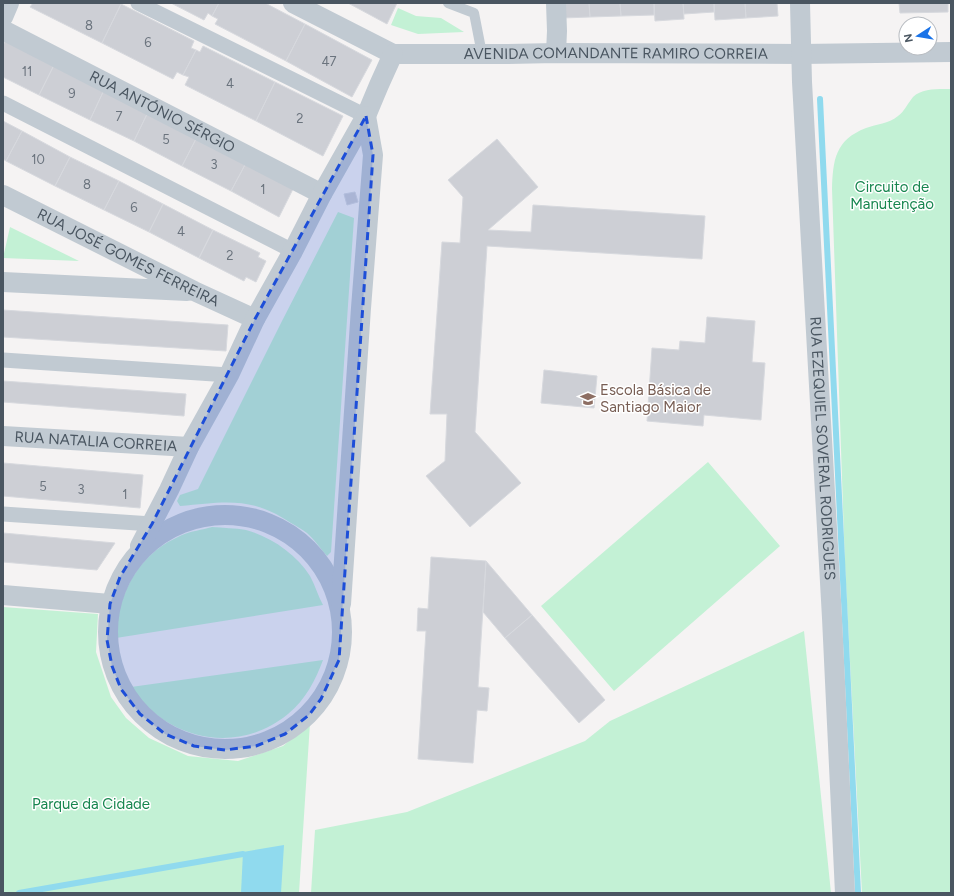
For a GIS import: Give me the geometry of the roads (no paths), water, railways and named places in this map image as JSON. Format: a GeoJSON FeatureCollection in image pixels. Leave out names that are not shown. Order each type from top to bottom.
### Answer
{"type":"FeatureCollection","features":[{"type":"Feature","properties":{"kind":"street"},"geometry":{"type":"LineString","coordinates":[[3,17],[9,3]]}},
{"type":"Feature","properties":{"kind":"street"},"geometry":{"type":"LineString","coordinates":[[138,3],[366,116]]}},
{"type":"Feature","properties":{"kind":"street","name":"AVENIDA COMANDANTE RAMIRO CORREIA"},"geometry":{"type":"LineString","coordinates":[[292,3],[393,54],[801,54],[951,52]]}},
{"type":"Feature","properties":{"kind":"street"},"geometry":{"type":"LineString","coordinates":[[556,3],[556,53]]}},
{"type":"Feature","properties":{"kind":"street","name":"RUA EZEQUIEL SOVERAL RODRIGUES"},"geometry":{"type":"LineString","coordinates":[[800,3],[801,54],[832,618],[845,893]]}},
{"type":"Feature","properties":{"kind":"street","name":"RUA ANTÓNIO SÉRGIO"},"geometry":{"type":"LineString","coordinates":[[3,30],[322,194]]}},
{"type":"Feature","properties":{"kind":"street"},"geometry":{"type":"LineString","coordinates":[[366,116],[373,156],[361,308],[339,660],[328,689],[309,715],[285,734],[256,746],[224,750],[194,746],[164,734],[140,714],[121,689],[112,666],[107,640],[110,604],[120,577],[137,553],[189,447],[229,375],[254,319],[293,251],[322,194],[366,116],[393,54]]}},
{"type":"Feature","properties":{"kind":"street"},"geometry":{"type":"LineString","coordinates":[[3,103],[293,251]]}},
{"type":"Feature","properties":{"kind":"street","name":"RUA JOSÉ GOMES FERREIRA"},"geometry":{"type":"LineString","coordinates":[[3,194],[194,291],[254,319]]}},
{"type":"Feature","properties":{"kind":"street"},"geometry":{"type":"LineString","coordinates":[[3,282],[194,291]]}},
{"type":"Feature","properties":{"kind":"street"},"geometry":{"type":"LineString","coordinates":[[3,360],[229,375]]}},
{"type":"Feature","properties":{"kind":"street","name":"RUA NATALIA CORREIA"},"geometry":{"type":"LineString","coordinates":[[3,436],[189,447]]}},
{"type":"Feature","properties":{"kind":"street"},"geometry":{"type":"LineString","coordinates":[[3,514],[152,524]]}},
{"type":"Feature","properties":{"kind":"street"},"geometry":{"type":"LineString","coordinates":[[137,553],[166,529],[201,516],[239,515],[269,523],[275,525],[306,546],[329,577],[341,612]]}},
{"type":"Feature","properties":{"kind":"street"},"geometry":{"type":"LineString","coordinates":[[3,595],[110,604]]}},
{"type":"Feature","properties":{"kind":"lane"},"geometry":{"type":"LineString","coordinates":[[448,3],[474,13],[482,54]]}},
{"type":"Feature","properties":{"kind":"water"},"geometry":{"type":"Polygon","coordinates":[[[284,845],[281,893],[241,893],[243,852],[284,845]]]}},
{"type":"Feature","properties":{"kind":"waterway"},"geometry":{"type":"LineString","coordinates":[[820,99],[858,893]]}},
{"type":"Feature","properties":{"kind":"waterway"},"geometry":{"type":"LineString","coordinates":[[19,893],[243,854]]}},
{"type":"Feature","properties":{"kind":"place","name":"Escola Básica de Santiago Maior"},"geometry":{"type":"Point","coordinates":[588,399]}},
{"type":"Feature","properties":{"kind":"park label","name":"Circuito de Manutenção"},"geometry":{"type":"Point","coordinates":[892,196]}},
{"type":"Feature","properties":{"kind":"park label","name":"Parque da Cidade"},"geometry":{"type":"Point","coordinates":[91,804]}}]}
